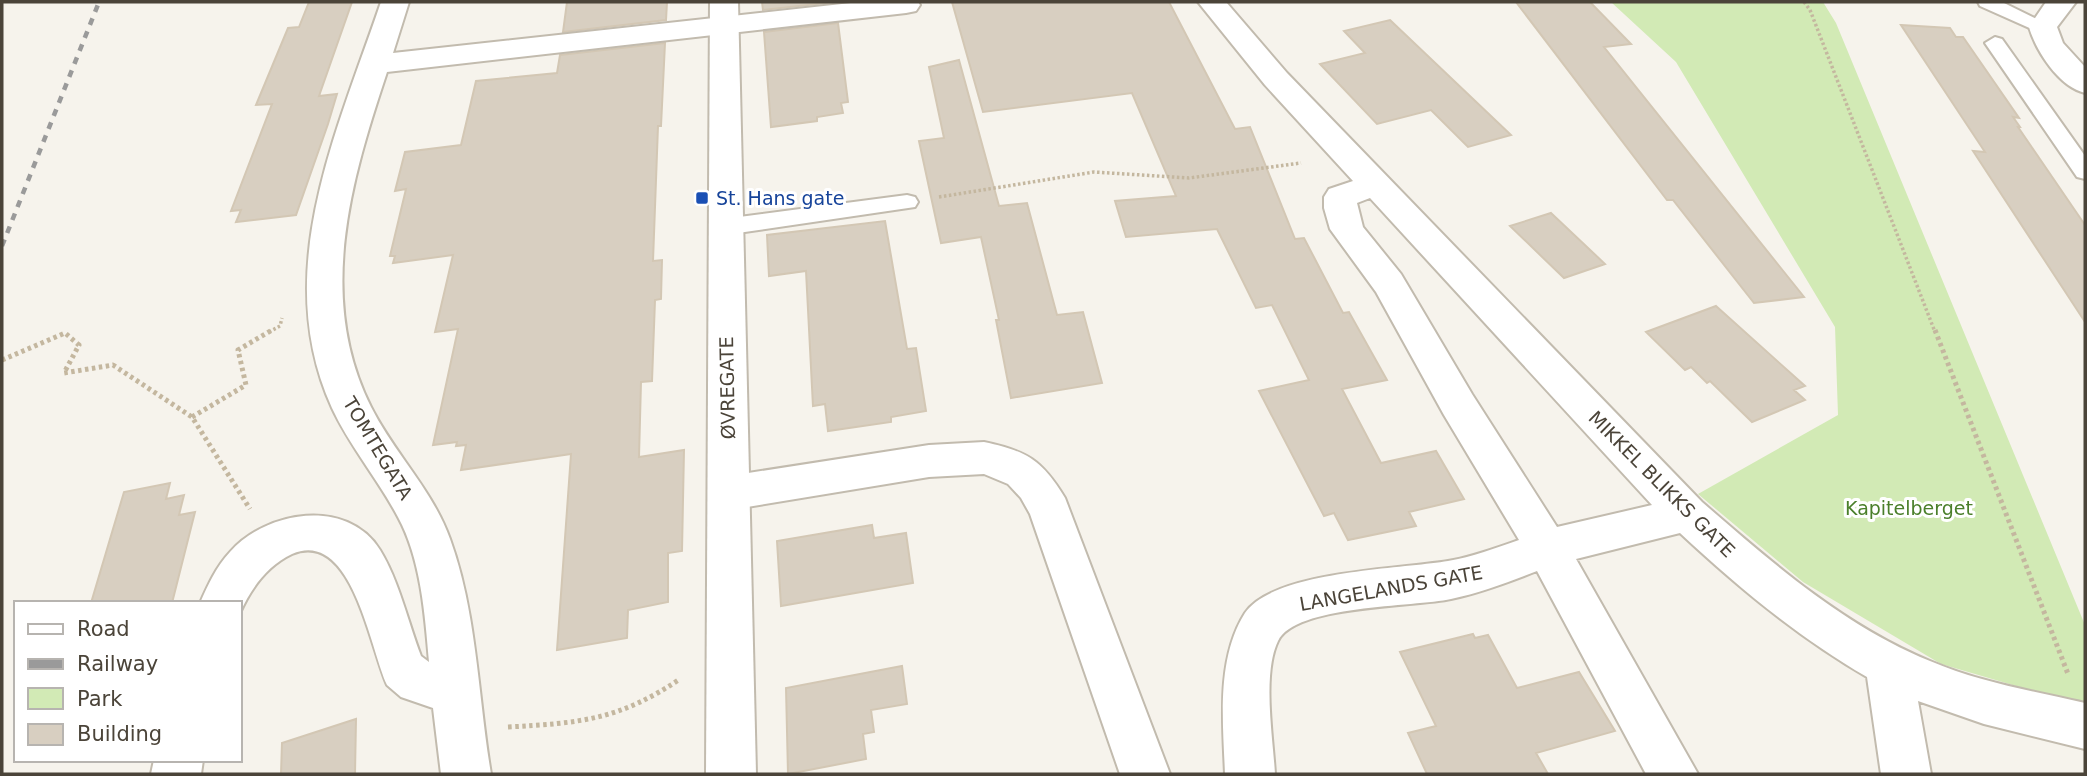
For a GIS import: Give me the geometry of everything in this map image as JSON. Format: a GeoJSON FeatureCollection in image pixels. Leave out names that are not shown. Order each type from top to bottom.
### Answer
{"type":"FeatureCollection","features":[{"type":"Feature","properties":{"kind":"street","name":"TOMTEGATA"},"geometry":{"type":"LineString","coordinates":[[395,2],[346,150],[325,231],[321,263],[328,333],[337,372],[351,407],[428,535],[451,624],[455,710],[466,774]]}},
{"type":"Feature","properties":{"kind":"street","name":"MIKKEL BLIKKS GATE"},"geometry":{"type":"LineString","coordinates":[[1212,2],[1276,79],[1687,514],[1739,561],[1789,599],[1888,665],[1954,691],[2085,726]]}},
{"type":"Feature","properties":{"kind":"street"},"geometry":{"type":"LineString","coordinates":[[2062,2],[2050,12],[2043,27],[2049,46],[2085,84]]}},
{"type":"Feature","properties":{"kind":"street"},"geometry":{"type":"LineString","coordinates":[[376,64],[724,13],[906,5]]}},
{"type":"Feature","properties":{"kind":"street","name":"ØVREGATE"},"geometry":{"type":"LineString","coordinates":[[724,13],[731,774]]}},
{"type":"Feature","properties":{"kind":"street"},"geometry":{"type":"LineString","coordinates":[[1377,184],[1341,197],[1339,208],[1342,223],[1380,271],[1405,309],[1430,357],[1546,548],[1673,774]]}},
{"type":"Feature","properties":{"kind":"street"},"geometry":{"type":"LineString","coordinates":[[729,493],[961,457],[1007,463],[1022,472],[1036,486],[1050,510],[1144,774]]}},
{"type":"Feature","properties":{"kind":"street","name":"LANGELANDS GATE"},"geometry":{"type":"LineString","coordinates":[[1251,774],[1248,715],[1251,657],[1262,625],[1283,608],[1317,597],[1449,580],[1497,568],[1546,548],[1687,514]]}},
{"type":"Feature","properties":{"kind":"street"},"geometry":{"type":"LineString","coordinates":[[223,601],[238,572],[254,554],[272,542],[312,532],[333,536],[354,547],[364,562],[403,670],[455,710]]}},
{"type":"Feature","properties":{"kind":"street"},"geometry":{"type":"LineString","coordinates":[[1888,665],[1906,774]]}},
{"type":"Feature","properties":{"kind":"lane"},"geometry":{"type":"LineString","coordinates":[[1987,2],[2043,27]]}},
{"type":"Feature","properties":{"kind":"lane"},"geometry":{"type":"LineString","coordinates":[[1995,43],[2075,140],[2085,172]]}},
{"type":"Feature","properties":{"kind":"lane"},"geometry":{"type":"LineString","coordinates":[[724,227],[907,202]]}},
{"type":"Feature","properties":{"kind":"path"},"geometry":{"type":"LineString","coordinates":[[1804,2],[1810,10],[2071,681]]}},
{"type":"Feature","properties":{"kind":"path"},"geometry":{"type":"LineString","coordinates":[[907,202],[1094,172],[1189,178],[1304,162],[1347,153]]}},
{"type":"Feature","properties":{"kind":"path"},"geometry":{"type":"LineString","coordinates":[[192,417],[246,385],[237,349],[280,326],[284,307]]}},
{"type":"Feature","properties":{"kind":"path"},"geometry":{"type":"LineString","coordinates":[[2,360],[65,333],[79,345],[64,373],[113,365],[192,417],[272,542]]}},
{"type":"Feature","properties":{"kind":"path"},"geometry":{"type":"LineString","coordinates":[[455,710],[589,723],[631,710],[699,668],[730,663]]}},
{"type":"Feature","properties":{"kind":"green space","name":"Kapitelberget"},"geometry":{"type":"Polygon","coordinates":[[[1611,2],[1823,2],[1836,23],[2085,625],[2085,706],[1941,664],[1803,582],[1698,494],[1838,415],[1835,327],[1676,62],[1611,2]]]}},
{"type":"Feature","properties":{"kind":"building"},"geometry":{"type":"Polygon","coordinates":[[[309,2],[352,2],[319,96],[337,94],[328,124],[296,215],[236,222],[241,210],[231,211],[272,104],[256,105],[288,28],[299,27],[309,2]]]}},
{"type":"Feature","properties":{"kind":"building"},"geometry":{"type":"Polygon","coordinates":[[[567,2],[667,2],[666,20],[563,32],[567,2]]]}},
{"type":"Feature","properties":{"kind":"building"},"geometry":{"type":"Polygon","coordinates":[[[762,2],[835,2],[763,10],[762,2]]]}},
{"type":"Feature","properties":{"kind":"building"},"geometry":{"type":"Polygon","coordinates":[[[952,2],[1169,2],[1235,129],[1250,127],[1295,239],[1304,238],[1343,313],[1349,312],[1387,380],[1342,389],[1381,463],[1436,451],[1464,499],[1409,512],[1416,526],[1348,540],[1334,513],[1324,516],[1259,391],[1309,380],[1272,305],[1256,308],[1217,229],[1126,237],[1115,201],[1176,196],[1132,93],[983,112],[952,2]]]}},
{"type":"Feature","properties":{"kind":"building"},"geometry":{"type":"Polygon","coordinates":[[[1516,2],[1590,2],[1631,44],[1604,47],[1804,297],[1754,303],[1673,200],[1667,200],[1516,2]]]}},
{"type":"Feature","properties":{"kind":"building"},"geometry":{"type":"Polygon","coordinates":[[[1390,20],[1511,135],[1468,147],[1431,110],[1377,124],[1320,64],[1365,53],[1344,31],[1390,20]]]}},
{"type":"Feature","properties":{"kind":"building"},"geometry":{"type":"Polygon","coordinates":[[[838,23],[848,102],[841,103],[843,113],[817,117],[817,121],[771,127],[764,32],[838,23]]]}},
{"type":"Feature","properties":{"kind":"building"},"geometry":{"type":"Polygon","coordinates":[[[1901,25],[1950,28],[1956,37],[1963,37],[2019,118],[2013,117],[2085,225],[2085,322],[1973,151],[1985,152],[1901,25]]]}},
{"type":"Feature","properties":{"kind":"building"},"geometry":{"type":"Polygon","coordinates":[[[665,43],[661,126],[658,126],[653,261],[662,260],[661,299],[655,300],[652,381],[641,382],[639,457],[684,450],[682,551],[668,553],[668,602],[628,610],[627,638],[557,650],[571,454],[461,470],[466,445],[456,446],[457,442],[433,445],[458,329],[435,332],[453,255],[393,263],[395,256],[390,256],[406,189],[395,191],[405,152],[461,145],[476,81],[557,73],[560,55],[665,43]]]}},
{"type":"Feature","properties":{"kind":"building"},"geometry":{"type":"Polygon","coordinates":[[[959,60],[999,206],[1027,203],[1057,315],[1083,312],[1102,383],[1011,398],[996,320],[999,320],[981,237],[941,243],[919,141],[944,138],[929,67],[959,60]]]}},
{"type":"Feature","properties":{"kind":"building"},"geometry":{"type":"Polygon","coordinates":[[[1551,213],[1605,264],[1564,278],[1510,226],[1551,213]]]}},
{"type":"Feature","properties":{"kind":"building"},"geometry":{"type":"Polygon","coordinates":[[[885,221],[907,349],[916,348],[926,411],[891,417],[891,422],[828,431],[825,404],[813,406],[806,271],[769,276],[767,235],[885,221]]]}},
{"type":"Feature","properties":{"kind":"building"},"geometry":{"type":"Polygon","coordinates":[[[1716,306],[1805,386],[1794,390],[1805,400],[1752,422],[1710,381],[1707,383],[1691,367],[1685,370],[1646,332],[1716,306]]]}},
{"type":"Feature","properties":{"kind":"building"},"geometry":{"type":"Polygon","coordinates":[[[170,483],[166,499],[184,495],[179,515],[195,512],[173,601],[92,601],[124,492],[170,483]]]}},
{"type":"Feature","properties":{"kind":"building"},"geometry":{"type":"Polygon","coordinates":[[[872,525],[874,538],[906,533],[913,583],[781,606],[777,541],[872,525]]]}},
{"type":"Feature","properties":{"kind":"building"},"geometry":{"type":"Polygon","coordinates":[[[1473,634],[1475,638],[1488,635],[1517,688],[1579,672],[1615,731],[1536,753],[1548,774],[1427,774],[1408,733],[1436,726],[1400,652],[1473,634]]]}},
{"type":"Feature","properties":{"kind":"building"},"geometry":{"type":"Polygon","coordinates":[[[902,666],[907,704],[871,710],[874,732],[863,734],[866,759],[788,774],[786,688],[902,666]]]}},
{"type":"Feature","properties":{"kind":"building"},"geometry":{"type":"Polygon","coordinates":[[[356,719],[355,774],[281,774],[282,743],[356,719]]]}},
{"type":"Feature","properties":{"kind":"railway"},"geometry":{"type":"LineString","coordinates":[[2,246],[99,2]]}},
{"type":"Feature","properties":{"kind":"place","name":"St. Hans gate"},"geometry":{"type":"Point","coordinates":[702,198]}}]}
